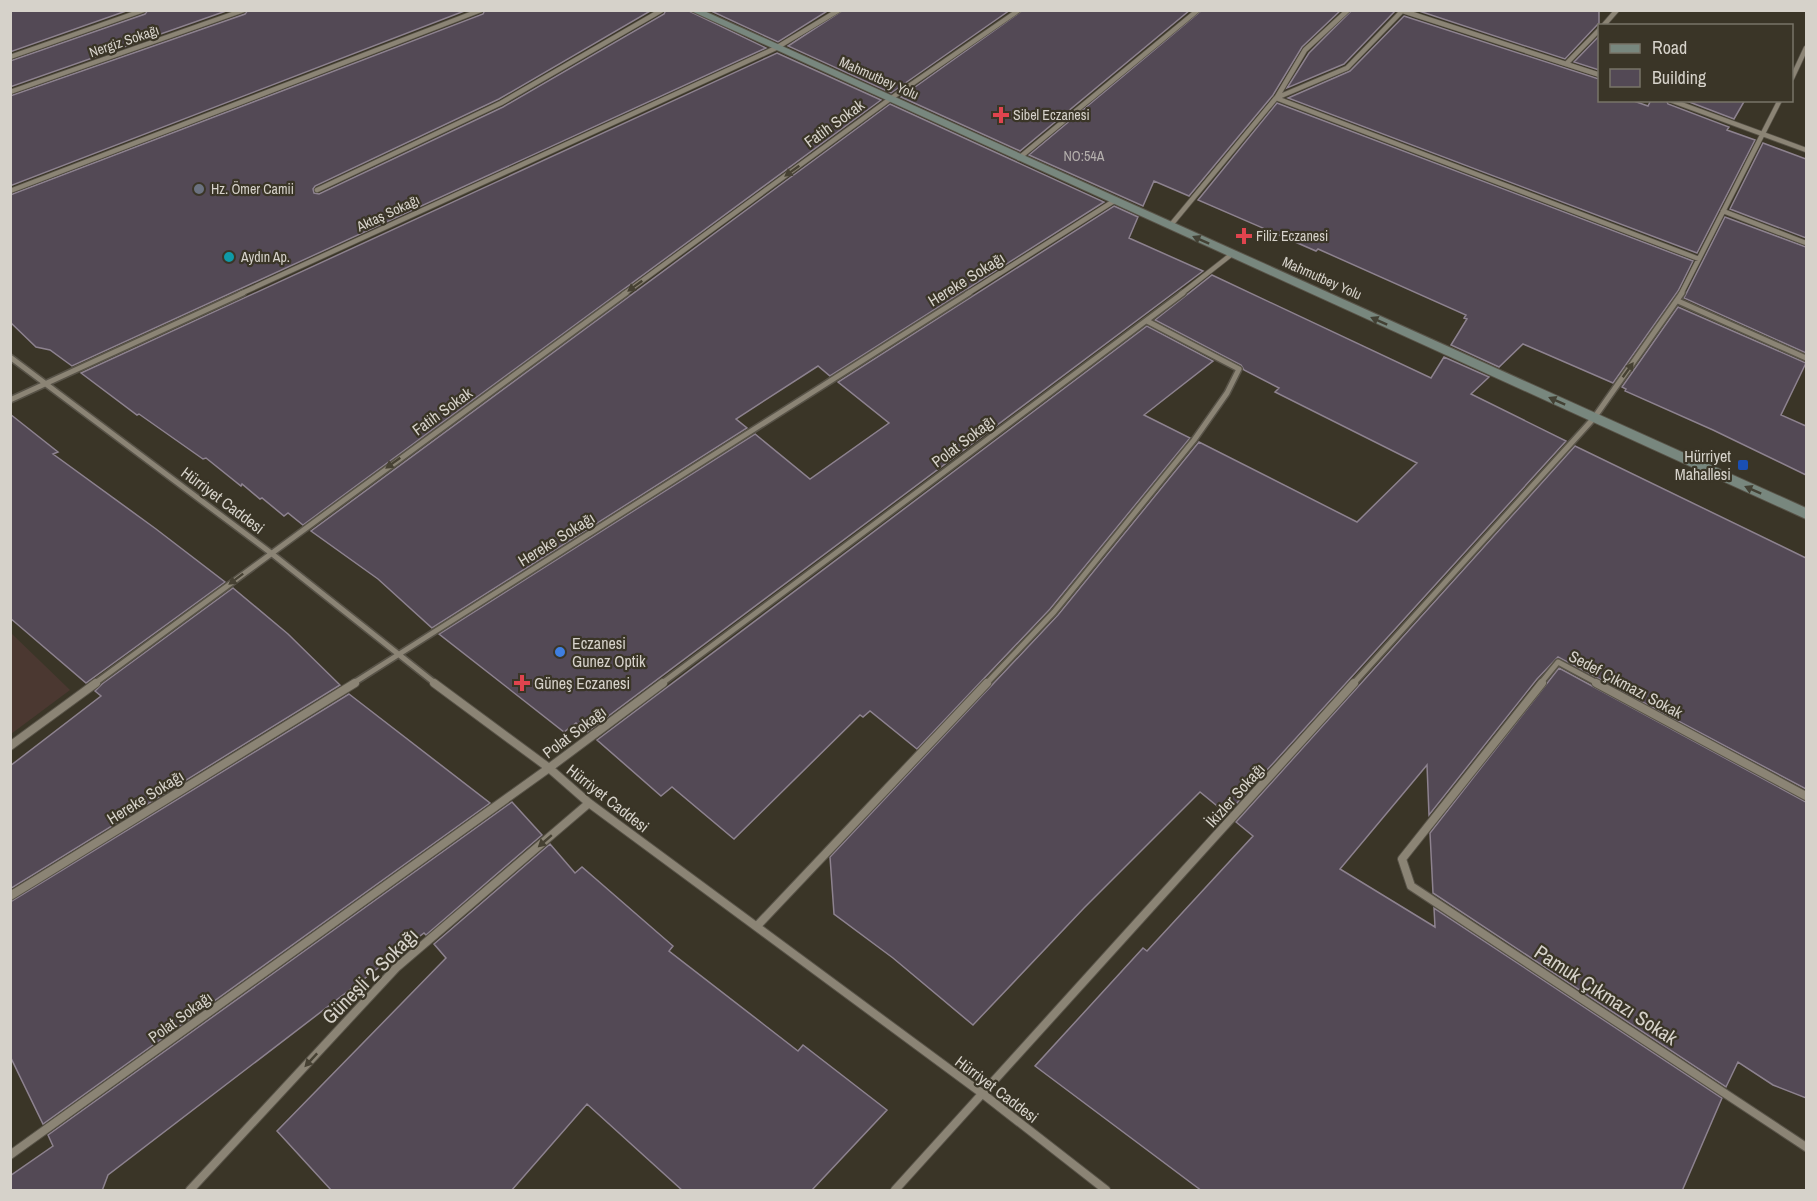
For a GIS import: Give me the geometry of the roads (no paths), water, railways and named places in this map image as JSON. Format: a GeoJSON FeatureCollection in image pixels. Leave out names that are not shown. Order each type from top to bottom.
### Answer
{"type":"FeatureCollection","features":[{"type":"Feature","properties":{"kind":"main road","name":"Mahmutbey Yolu"},"geometry":{"type":"LineString","coordinates":[[693,10],[1806,514]]}},
{"type":"Feature","properties":{"kind":"street"},"geometry":{"type":"LineString","coordinates":[[10,57],[144,10]]}},
{"type":"Feature","properties":{"kind":"street","name":"Nergiz Sokağı"},"geometry":{"type":"LineString","coordinates":[[10,92],[244,10]]}},
{"type":"Feature","properties":{"kind":"street"},"geometry":{"type":"LineString","coordinates":[[10,191],[481,10]]}},
{"type":"Feature","properties":{"kind":"street"},"geometry":{"type":"LineString","coordinates":[[317,190],[501,103],[662,10]]}},
{"type":"Feature","properties":{"kind":"street","name":"Aktaş Sokağı"},"geometry":{"type":"LineString","coordinates":[[10,400],[776,48],[839,10]]}},
{"type":"Feature","properties":{"kind":"street","name":"Fatih Sokak"},"geometry":{"type":"LineString","coordinates":[[10,746],[890,99],[1019,10]]}},
{"type":"Feature","properties":{"kind":"street"},"geometry":{"type":"LineString","coordinates":[[1019,158],[1198,10]]}},
{"type":"Feature","properties":{"kind":"street"},"geometry":{"type":"LineString","coordinates":[[1170,226],[1276,98],[1305,50],[1348,10]]}},
{"type":"Feature","properties":{"kind":"street"},"geometry":{"type":"LineString","coordinates":[[1605,24],[1617,10]]}},
{"type":"Feature","properties":{"kind":"street"},"geometry":{"type":"LineString","coordinates":[[1276,98],[1347,68],[1403,11],[1598,75]]}},
{"type":"Feature","properties":{"kind":"street"},"geometry":{"type":"LineString","coordinates":[[1567,63],[1598,30]]}},
{"type":"Feature","properties":{"kind":"street"},"geometry":{"type":"LineString","coordinates":[[1793,74],[1806,48]]}},
{"type":"Feature","properties":{"kind":"street"},"geometry":{"type":"LineString","coordinates":[[1798,64],[1806,67]]}},
{"type":"Feature","properties":{"kind":"street"},"geometry":{"type":"LineString","coordinates":[[1276,98],[1699,259]]}},
{"type":"Feature","properties":{"kind":"street"},"geometry":{"type":"LineString","coordinates":[[1675,102],[1806,150]]}},
{"type":"Feature","properties":{"kind":"street","name":"İkizler Sokağı"},"geometry":{"type":"LineString","coordinates":[[895,1191],[1594,418],[1678,302],[1779,102]]}},
{"type":"Feature","properties":{"kind":"street","name":"Hereke Sokağı"},"geometry":{"type":"LineString","coordinates":[[10,896],[398,656],[1114,201]]}},
{"type":"Feature","properties":{"kind":"street"},"geometry":{"type":"LineString","coordinates":[[1723,211],[1806,243]]}},
{"type":"Feature","properties":{"kind":"street","name":"Polat Sokağı"},"geometry":{"type":"LineString","coordinates":[[10,1155],[549,768],[1147,321],[1232,254]]}},
{"type":"Feature","properties":{"kind":"street"},"geometry":{"type":"LineString","coordinates":[[1678,302],[1806,358]]}},
{"type":"Feature","properties":{"kind":"street"},"geometry":{"type":"LineString","coordinates":[[757,926],[1053,612],[1194,440],[1227,393],[1239,369],[1147,321]]}},
{"type":"Feature","properties":{"kind":"street","name":"Hürriyet Caddesi"},"geometry":{"type":"LineString","coordinates":[[10,357],[271,553],[398,656],[549,768],[589,803],[983,1094],[1106,1191]]}},
{"type":"Feature","properties":{"kind":"street","name":"Sedef Çıkmazı Sokak"},"geometry":{"type":"LineString","coordinates":[[1402,859],[1558,662],[1806,796]]}},
{"type":"Feature","properties":{"kind":"street","name":"Güneşli 2 Sokağı"},"geometry":{"type":"LineString","coordinates":[[190,1191],[396,968],[589,803]]}},
{"type":"Feature","properties":{"kind":"street","name":"Pamuk Çıkmazı Sokak"},"geometry":{"type":"LineString","coordinates":[[1402,859],[1411,886],[1806,1147]]}},
{"type":"Feature","properties":{"kind":"place","name":"Sibel Eczanesi"},"geometry":{"type":"Point","coordinates":[1001,115]}},
{"type":"Feature","properties":{"kind":"place","name":"Hz. Ömer Camii"},"geometry":{"type":"Point","coordinates":[199,189]}},
{"type":"Feature","properties":{"kind":"place","name":"Filiz Eczanesi"},"geometry":{"type":"Point","coordinates":[1244,236]}},
{"type":"Feature","properties":{"kind":"place","name":"Aydın Ap."},"geometry":{"type":"Point","coordinates":[229,257]}},
{"type":"Feature","properties":{"kind":"place","name":"Hürriyet Mahallesi"},"geometry":{"type":"Point","coordinates":[1743,465]}},
{"type":"Feature","properties":{"kind":"place","name":"Eczanesi Gunez Optik"},"geometry":{"type":"Point","coordinates":[560,652]}},
{"type":"Feature","properties":{"kind":"place","name":"Güneş Eczanesi"},"geometry":{"type":"Point","coordinates":[522,683]}}]}
